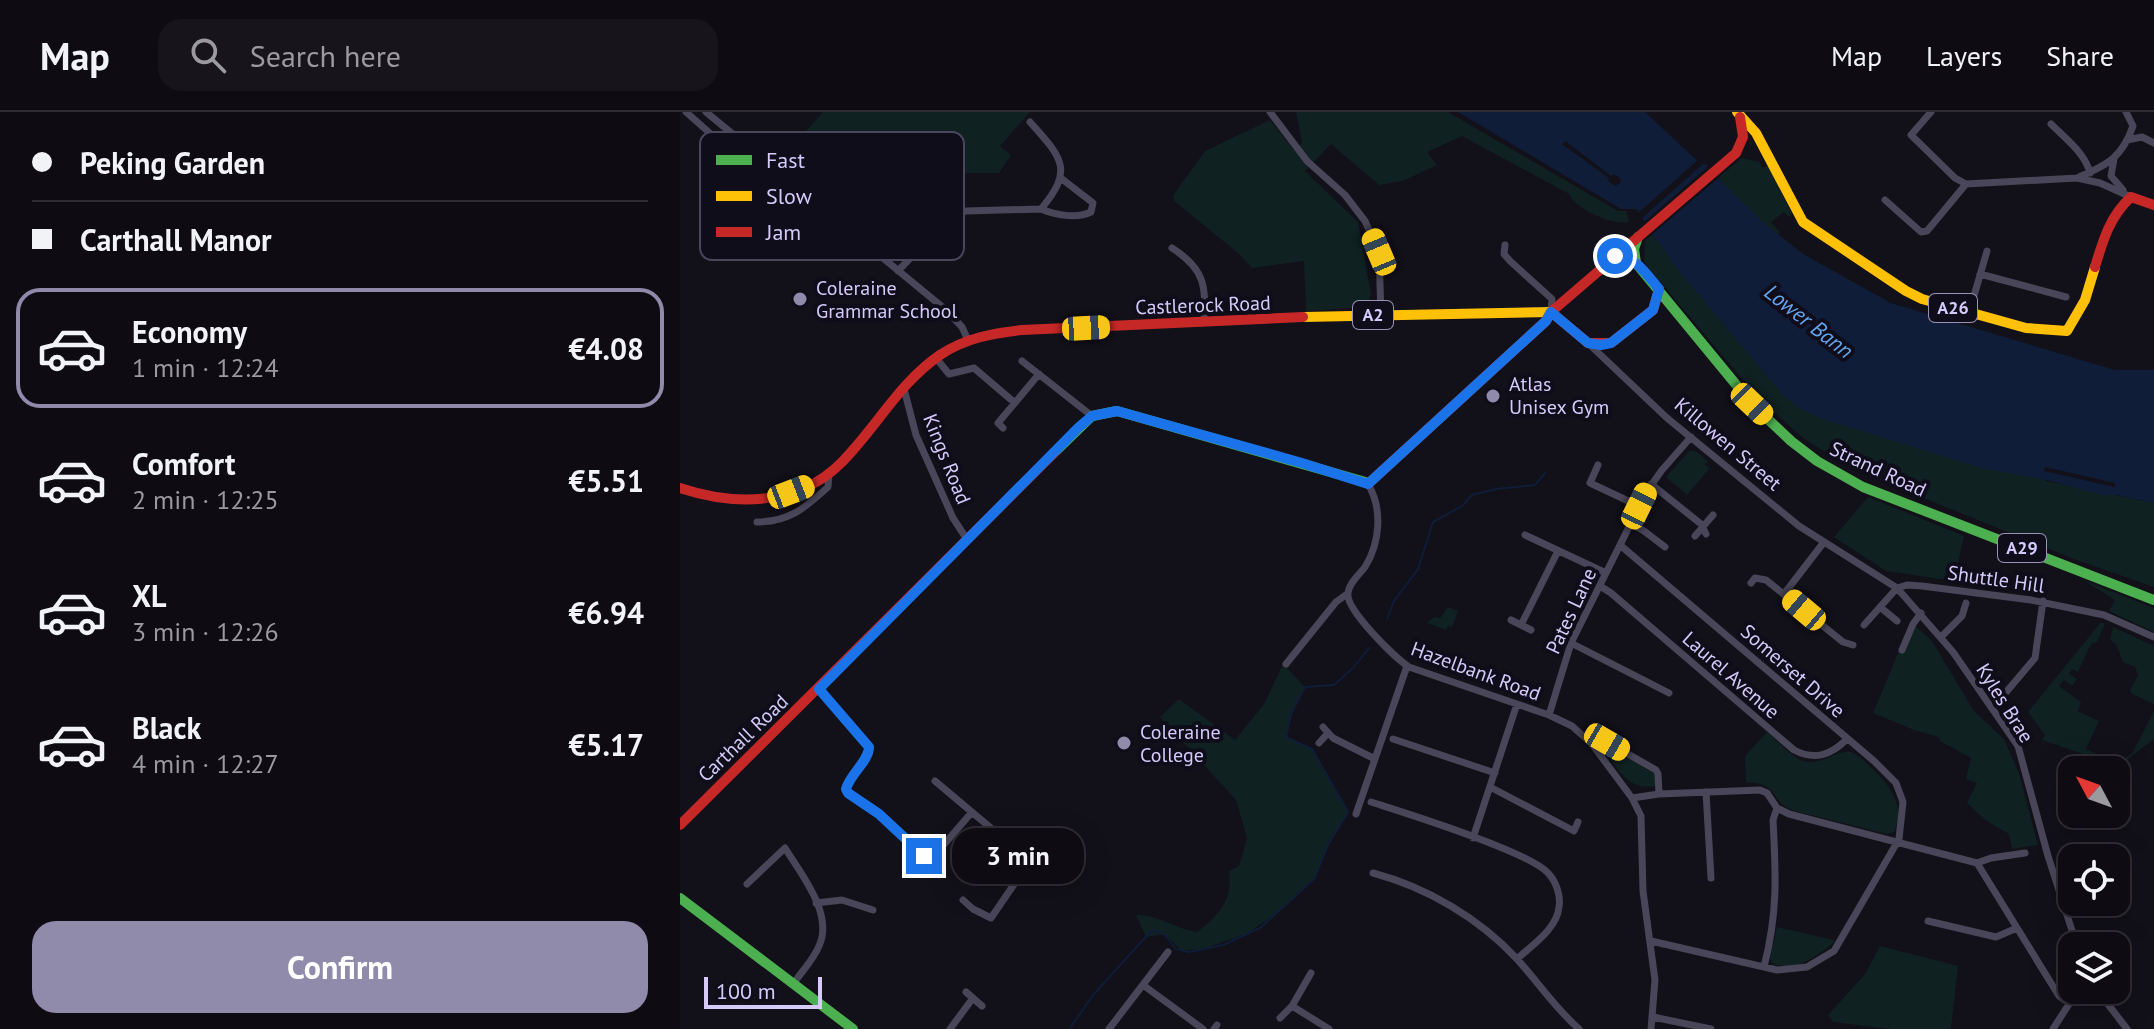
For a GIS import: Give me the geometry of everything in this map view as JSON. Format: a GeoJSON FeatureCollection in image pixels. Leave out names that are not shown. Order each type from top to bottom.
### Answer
{"type":"FeatureCollection","features":[{"type":"Feature","properties":{"kind":"main road","name":"A26"},"geometry":{"type":"LineString","coordinates":[[1738,113],[1756,133],[1803,222],[1906,291],[1969,313],[2026,328],[2067,331],[2076,322],[2110,224],[2119,207],[2131,197]]}},
{"type":"Feature","properties":{"kind":"main road"},"geometry":{"type":"LineString","coordinates":[[1092,416],[1117,411],[1368,484],[1546,321],[1551,312],[1615,256],[1634,244],[1736,153],[1743,137],[1738,113]]}},
{"type":"Feature","properties":{"kind":"main road"},"geometry":{"type":"LineString","coordinates":[[1736,153],[1752,149],[1771,161]]}},
{"type":"Feature","properties":{"kind":"main road"},"geometry":{"type":"LineString","coordinates":[[2131,197],[2154,205]]}},
{"type":"Feature","properties":{"kind":"main road"},"geometry":{"type":"LineString","coordinates":[[1634,244],[1636,263]]}},
{"type":"Feature","properties":{"kind":"main road"},"geometry":{"type":"LineString","coordinates":[[1615,256],[1626,257],[1636,263]]}},
{"type":"Feature","properties":{"kind":"main road","name":"Strand Road"},"geometry":{"type":"LineString","coordinates":[[1636,263],[1752,404],[1791,441],[1837,474],[1863,487],[2154,600]]}},
{"type":"Feature","properties":{"kind":"main road"},"geometry":{"type":"LineString","coordinates":[[1588,343],[1611,343],[1653,310],[1659,289]]}},
{"type":"Feature","properties":{"kind":"main road"},"geometry":{"type":"LineString","coordinates":[[1653,310],[1680,316]]}},
{"type":"Feature","properties":{"kind":"main road","name":"Castlerock Road"},"geometry":{"type":"LineString","coordinates":[[680,488],[745,502],[779,497],[810,484],[838,466],[904,389],[936,358],[968,340],[1022,330],[1381,315],[1551,312]]}},
{"type":"Feature","properties":{"kind":"main road","name":"Killowen Street"},"geometry":{"type":"LineString","coordinates":[[1551,312],[1588,343]]}},
{"type":"Feature","properties":{"kind":"main road","name":"Carthall Road"},"geometry":{"type":"LineString","coordinates":[[680,825],[1092,416]]}},
{"type":"Feature","properties":{"kind":"main road"},"geometry":{"type":"LineString","coordinates":[[680,898],[853,1029]]}},
{"type":"Feature","properties":{"kind":"street"},"geometry":{"type":"LineString","coordinates":[[686,112],[708,132]]}},
{"type":"Feature","properties":{"kind":"street"},"geometry":{"type":"LineString","coordinates":[[706,112],[730,132]]}},
{"type":"Feature","properties":{"kind":"street"},"geometry":{"type":"LineString","coordinates":[[1270,112],[1307,161],[1345,195],[1365,221],[1379,252],[1381,315]]}},
{"type":"Feature","properties":{"kind":"street"},"geometry":{"type":"LineString","coordinates":[[1931,112],[1911,135],[1955,178],[1966,184],[2077,178],[2100,183],[2131,197]]}},
{"type":"Feature","properties":{"kind":"street"},"geometry":{"type":"LineString","coordinates":[[2077,178],[2100,170],[2114,158],[2133,126],[2128,113]]}},
{"type":"Feature","properties":{"kind":"street"},"geometry":{"type":"LineString","coordinates":[[1030,122],[1053,147],[1062,179],[1056,192],[1041,209]]}},
{"type":"Feature","properties":{"kind":"street"},"geometry":{"type":"LineString","coordinates":[[2051,124],[2072,144],[2087,163],[2090,173]]}},
{"type":"Feature","properties":{"kind":"street"},"geometry":{"type":"LineString","coordinates":[[2127,140],[2147,138],[2154,143]]}},
{"type":"Feature","properties":{"kind":"street"},"geometry":{"type":"LineString","coordinates":[[2114,158],[2111,176],[2131,197]]}},
{"type":"Feature","properties":{"kind":"street"},"geometry":{"type":"LineString","coordinates":[[964,212],[1041,209],[1050,213],[1083,216],[1091,212],[1093,203],[1062,179]]}},
{"type":"Feature","properties":{"kind":"street"},"geometry":{"type":"LineString","coordinates":[[1885,200],[1921,232],[1927,231],[1966,184]]}},
{"type":"Feature","properties":{"kind":"street"},"geometry":{"type":"LineString","coordinates":[[1505,245],[1504,254],[1510,261],[1552,299],[1551,312]]}},
{"type":"Feature","properties":{"kind":"street"},"geometry":{"type":"LineString","coordinates":[[1172,248],[1196,267],[1203,280],[1204,322]]}},
{"type":"Feature","properties":{"kind":"street"},"geometry":{"type":"LineString","coordinates":[[1969,313],[1987,251]]}},
{"type":"Feature","properties":{"kind":"street"},"geometry":{"type":"LineString","coordinates":[[885,260],[962,327],[968,340]]}},
{"type":"Feature","properties":{"kind":"street"},"geometry":{"type":"LineString","coordinates":[[898,271],[908,260]]}},
{"type":"Feature","properties":{"kind":"street"},"geometry":{"type":"LineString","coordinates":[[1980,274],[2066,297]]}},
{"type":"Feature","properties":{"kind":"street","name":"Killowen Street"},"geometry":{"type":"LineString","coordinates":[[1588,343],[1654,406],[1799,526],[1897,588]]}},
{"type":"Feature","properties":{"kind":"street"},"geometry":{"type":"LineString","coordinates":[[1611,343],[1610,353],[1615,367]]}},
{"type":"Feature","properties":{"kind":"street"},"geometry":{"type":"LineString","coordinates":[[936,358],[949,374],[974,368],[1015,403]]}},
{"type":"Feature","properties":{"kind":"street"},"geometry":{"type":"LineString","coordinates":[[1022,361],[1092,416]]}},
{"type":"Feature","properties":{"kind":"street"},"geometry":{"type":"LineString","coordinates":[[1003,428],[998,423],[1039,374]]}},
{"type":"Feature","properties":{"kind":"street","name":"Kings Road"},"geometry":{"type":"LineString","coordinates":[[904,389],[916,435],[953,518],[966,538]]}},
{"type":"Feature","properties":{"kind":"street","name":"Pates Lane"},"geometry":{"type":"LineString","coordinates":[[1549,715],[1571,643],[1639,506],[1651,484],[1691,437]]}},
{"type":"Feature","properties":{"kind":"street"},"geometry":{"type":"LineString","coordinates":[[1598,465],[1590,483],[1639,506]]}},
{"type":"Feature","properties":{"kind":"street"},"geometry":{"type":"LineString","coordinates":[[757,522],[777,522],[801,510],[828,487],[829,472]]}},
{"type":"Feature","properties":{"kind":"street"},"geometry":{"type":"LineString","coordinates":[[1286,664],[1336,602],[1347,594],[1375,544],[1375,497],[1368,484]]}},
{"type":"Feature","properties":{"kind":"street"},"geometry":{"type":"LineString","coordinates":[[1651,484],[1704,531]]}},
{"type":"Feature","properties":{"kind":"street"},"geometry":{"type":"LineString","coordinates":[[791,492],[801,510]]}},
{"type":"Feature","properties":{"kind":"street"},"geometry":{"type":"LineString","coordinates":[[1695,536],[1704,531],[1713,515]]}},
{"type":"Feature","properties":{"kind":"street"},"geometry":{"type":"LineString","coordinates":[[1631,524],[1665,547]]}},
{"type":"Feature","properties":{"kind":"street"},"geometry":{"type":"LineString","coordinates":[[1525,535],[1606,573]]}},
{"type":"Feature","properties":{"kind":"street"},"geometry":{"type":"LineString","coordinates":[[1784,594],[1824,542]]}},
{"type":"Feature","properties":{"kind":"street","name":"Somerset Drive"},"geometry":{"type":"LineString","coordinates":[[1620,545],[1896,783],[1903,802],[1903,824],[1896,843],[1834,951],[1807,967],[1791,971],[1764,967],[1651,941]]}},
{"type":"Feature","properties":{"kind":"street"},"geometry":{"type":"LineString","coordinates":[[1521,625],[1558,551]]}},
{"type":"Feature","properties":{"kind":"street"},"geometry":{"type":"LineString","coordinates":[[1751,583],[1755,578],[1766,580],[1843,642],[1853,645]]}},
{"type":"Feature","properties":{"kind":"street","name":"Laurel Avenue"},"geometry":{"type":"LineString","coordinates":[[1600,586],[1794,750],[1814,757],[1829,753],[1847,739]]}},
{"type":"Feature","properties":{"kind":"street","name":"Shuttle Hill"},"geometry":{"type":"LineString","coordinates":[[1897,588],[1922,586],[2043,601],[2104,615],[2154,637]]}},
{"type":"Feature","properties":{"kind":"street","name":"Shuttle Hill"},"geometry":{"type":"LineString","coordinates":[[1914,605],[1922,586]]}},
{"type":"Feature","properties":{"kind":"street"},"geometry":{"type":"LineString","coordinates":[[1864,625],[1897,588]]}},
{"type":"Feature","properties":{"kind":"street","name":"Kyles Brae"},"geometry":{"type":"LineString","coordinates":[[1897,588],[1941,637],[2018,746],[2055,883],[2072,932]]}},
{"type":"Feature","properties":{"kind":"street","name":"Hazelbank Road"},"geometry":{"type":"LineString","coordinates":[[1347,594],[1351,607],[1407,666],[1549,715],[1572,726],[1592,744],[1632,798],[1641,816],[1643,891],[1655,980],[1651,1029]]}},
{"type":"Feature","properties":{"kind":"street"},"geometry":{"type":"LineString","coordinates":[[2002,697],[2035,658],[2043,601]]}},
{"type":"Feature","properties":{"kind":"street"},"geometry":{"type":"LineString","coordinates":[[1941,637],[1962,616],[1966,603]]}},
{"type":"Feature","properties":{"kind":"street"},"geometry":{"type":"LineString","coordinates":[[1880,607],[1897,621]]}},
{"type":"Feature","properties":{"kind":"street"},"geometry":{"type":"LineString","coordinates":[[1902,650],[1921,613]]}},
{"type":"Feature","properties":{"kind":"street"},"geometry":{"type":"LineString","coordinates":[[1511,620],[1531,630]]}},
{"type":"Feature","properties":{"kind":"street"},"geometry":{"type":"LineString","coordinates":[[1571,643],[1669,693]]}},
{"type":"Feature","properties":{"kind":"street"},"geometry":{"type":"LineString","coordinates":[[1356,814],[1407,666]]}},
{"type":"Feature","properties":{"kind":"street"},"geometry":{"type":"LineString","coordinates":[[819,689],[869,747],[869,754],[850,778],[846,789],[848,793],[879,814],[920,854],[931,858],[934,856],[972,812]]}},
{"type":"Feature","properties":{"kind":"street"},"geometry":{"type":"LineString","coordinates":[[1473,838],[1517,704]]}},
{"type":"Feature","properties":{"kind":"street"},"geometry":{"type":"LineString","coordinates":[[1319,743],[1326,730],[1375,759]]}},
{"type":"Feature","properties":{"kind":"street"},"geometry":{"type":"LineString","coordinates":[[1393,739],[1495,773]]}},
{"type":"Feature","properties":{"kind":"street","name":"Hazelbank Road"},"geometry":{"type":"LineString","coordinates":[[1592,744],[1607,742],[1656,770],[1659,794]]}},
{"type":"Feature","properties":{"kind":"street"},"geometry":{"type":"LineString","coordinates":[[935,781],[1030,861],[991,918],[963,900]]}},
{"type":"Feature","properties":{"kind":"street"},"geometry":{"type":"LineString","coordinates":[[1490,787],[1574,831],[1578,822]]}},
{"type":"Feature","properties":{"kind":"street"},"geometry":{"type":"LineString","coordinates":[[1632,798],[1760,790],[1767,793],[1777,808],[1789,814],[1977,863],[2025,853]]}},
{"type":"Feature","properties":{"kind":"street"},"geometry":{"type":"LineString","coordinates":[[1706,792],[1711,878]]}},
{"type":"Feature","properties":{"kind":"street"},"geometry":{"type":"LineString","coordinates":[[1371,802],[1473,838],[1547,871],[1559,894],[1559,909],[1554,922],[1517,959]]}},
{"type":"Feature","properties":{"kind":"street"},"geometry":{"type":"LineString","coordinates":[[1764,967],[1775,915],[1773,820],[1777,808]]}},
{"type":"Feature","properties":{"kind":"street"},"geometry":{"type":"LineString","coordinates":[[747,884],[785,848],[816,903],[821,919],[821,943],[794,983]]}},
{"type":"Feature","properties":{"kind":"street"},"geometry":{"type":"LineString","coordinates":[[1977,863],[2058,994]]}},
{"type":"Feature","properties":{"kind":"street"},"geometry":{"type":"LineString","coordinates":[[1373,873],[1420,889],[1460,912],[1517,959],[1563,1015],[1579,1029]]}},
{"type":"Feature","properties":{"kind":"street"},"geometry":{"type":"LineString","coordinates":[[816,903],[842,900],[867,911]]}},
{"type":"Feature","properties":{"kind":"street"},"geometry":{"type":"LineString","coordinates":[[1928,921],[1996,937],[2017,928]]}},
{"type":"Feature","properties":{"kind":"street"},"geometry":{"type":"LineString","coordinates":[[1109,1029],[1168,952]]}},
{"type":"Feature","properties":{"kind":"street"},"geometry":{"type":"LineString","coordinates":[[1280,1018],[1292,1006],[1311,973]]}},
{"type":"Feature","properties":{"kind":"street"},"geometry":{"type":"LineString","coordinates":[[1143,985],[1203,1029]]}},
{"type":"Feature","properties":{"kind":"street"},"geometry":{"type":"LineString","coordinates":[[966,992],[982,1006]]}},
{"type":"Feature","properties":{"kind":"street"},"geometry":{"type":"LineString","coordinates":[[950,1029],[973,998]]}},
{"type":"Feature","properties":{"kind":"street"},"geometry":{"type":"LineString","coordinates":[[2053,1029],[2068,1004]]}},
{"type":"Feature","properties":{"kind":"street"},"geometry":{"type":"LineString","coordinates":[[2108,1004],[2127,1029]]}},
{"type":"Feature","properties":{"kind":"street"},"geometry":{"type":"LineString","coordinates":[[1292,1006],[1329,1029]]}},
{"type":"Feature","properties":{"kind":"street"},"geometry":{"type":"LineString","coordinates":[[1653,1017],[1711,1029]]}},
{"type":"Feature","properties":{"kind":"shaded area"},"geometry":{"type":"Polygon","coordinates":[[[823,112],[1030,112],[1000,146],[1011,155],[999,173],[964,173],[964,132],[805,132],[823,112]]]}},
{"type":"Feature","properties":{"kind":"shaded area"},"geometry":{"type":"Polygon","coordinates":[[[1296,112],[1448,112],[1618,211],[1626,211],[1629,222],[1595,215],[1569,194],[1462,136],[1427,152],[1437,165],[1403,181],[1379,185],[1331,144],[1305,171],[1358,222],[1371,294],[1367,307],[1306,311],[1304,261],[1252,268],[1174,201],[1173,195],[1205,151],[1270,120],[1293,149],[1302,144],[1296,112]]]}},
{"type":"Feature","properties":{"kind":"shaded area"},"geometry":{"type":"Polygon","coordinates":[[[1742,158],[1759,162],[1763,168],[1768,165],[1792,214],[1789,217],[1784,212],[1771,222],[1780,232],[1778,234],[1803,254],[1847,279],[1799,257],[1716,179],[1742,158]]]}},
{"type":"Feature","properties":{"kind":"shaded area"},"geometry":{"type":"Polygon","coordinates":[[[1653,234],[2047,481],[2154,503],[2154,587],[2074,559],[1852,469],[1803,438],[1760,400],[1651,271],[1644,261],[1645,240],[1653,234]]]}},
{"type":"Feature","properties":{"kind":"shaded area"},"geometry":{"type":"Polygon","coordinates":[[[1690,450],[1709,462],[1704,464],[1710,468],[1687,495],[1666,477],[1690,450]]]}},
{"type":"Feature","properties":{"kind":"shaded area"},"geometry":{"type":"Polygon","coordinates":[[[1868,497],[1964,536],[1954,581],[1886,571],[1834,537],[1868,497]]]}},
{"type":"Feature","properties":{"kind":"shaded area"},"geometry":{"type":"Polygon","coordinates":[[[2083,580],[2154,608],[2154,632],[2109,611],[2115,600],[2083,580]]]}},
{"type":"Feature","properties":{"kind":"shaded area"},"geometry":{"type":"Polygon","coordinates":[[[1448,607],[1458,611],[1452,627],[1448,626],[1446,630],[1427,623],[1434,617],[1440,618],[1448,607]]]}},
{"type":"Feature","properties":{"kind":"shaded area"},"geometry":{"type":"Polygon","coordinates":[[[1911,622],[1932,641],[1974,711],[2004,739],[2019,773],[2038,845],[2012,849],[2009,834],[1985,820],[1967,803],[1977,783],[1966,779],[1971,758],[1940,741],[1939,737],[1873,713],[1911,622]]]}},
{"type":"Feature","properties":{"kind":"shaded area"},"geometry":{"type":"Polygon","coordinates":[[[2101,622],[2105,624],[2078,672],[2072,669],[2069,674],[2077,679],[2072,686],[2064,680],[2059,686],[2081,702],[2078,711],[2099,721],[2086,749],[2101,756],[2089,756],[2042,740],[2045,735],[2028,712],[2101,622]]]}},
{"type":"Feature","properties":{"kind":"shaded area"},"geometry":{"type":"Polygon","coordinates":[[[2113,627],[2154,646],[2154,704],[2132,694],[2130,690],[2138,675],[2135,667],[2123,662],[2116,644],[2110,640],[2113,627]]]}},
{"type":"Feature","properties":{"kind":"shaded area"},"geometry":{"type":"Polygon","coordinates":[[[1283,664],[1305,687],[1291,714],[1286,737],[1312,749],[1348,812],[1328,845],[1314,879],[1284,908],[1248,933],[1203,949],[1181,950],[1164,934],[1146,937],[1136,915],[1153,917],[1197,932],[1212,919],[1223,906],[1229,890],[1229,871],[1239,866],[1247,838],[1236,800],[1160,717],[1179,699],[1235,740],[1264,704],[1283,664]]]}},
{"type":"Feature","properties":{"kind":"shaded area"},"geometry":{"type":"Polygon","coordinates":[[[2154,711],[2154,739],[2130,758],[2128,756],[2154,711]]]}},
{"type":"Feature","properties":{"kind":"shaded area"},"geometry":{"type":"Polygon","coordinates":[[[1767,732],[1797,758],[1808,762],[1844,752],[1858,756],[1880,776],[1892,793],[1898,811],[1894,832],[1887,834],[1791,810],[1763,785],[1746,783],[1745,756],[1767,732]]]}},
{"type":"Feature","properties":{"kind":"shaded area"},"geometry":{"type":"Polygon","coordinates":[[[1607,746],[1652,772],[1655,786],[1637,785],[1624,776],[1603,747],[1607,746]]]}},
{"type":"Feature","properties":{"kind":"shaded area"},"geometry":{"type":"Polygon","coordinates":[[[1777,927],[1835,941],[1805,962],[1780,966],[1772,963],[1770,958],[1777,927]]]}},
{"type":"Feature","properties":{"kind":"shaded area"},"geometry":{"type":"Polygon","coordinates":[[[1880,946],[1958,966],[1951,1029],[1890,1029],[1833,1022],[1828,1015],[1865,974],[1880,946]]]}},
{"type":"Feature","properties":{"kind":"water","name":"Lower Bann"},"geometry":{"type":"Polygon","coordinates":[[[1458,112],[1645,112],[1701,164],[1710,163],[1706,167],[1765,224],[1803,254],[1891,303],[2115,370],[2154,370],[2154,503],[1982,468],[1823,419],[1801,409],[1785,397],[1677,269],[1636,209],[1621,209],[1458,112]]]}},
{"type":"Feature","properties":{"kind":"pier"},"geometry":{"type":"Polygon","coordinates":[[[1565,141],[1611,176],[1614,174],[1621,179],[1620,183],[1615,186],[1608,181],[1609,178],[1562,144],[1565,141]]]}},
{"type":"Feature","properties":{"kind":"pier"},"geometry":{"type":"Polygon","coordinates":[[[1699,159],[1712,160],[1712,166],[1721,176],[1649,237],[1635,216],[1699,159]],[[1703,164],[1642,218],[1644,222],[1710,165],[1703,164]]]}},
{"type":"Feature","properties":{"kind":"pier"},"geometry":{"type":"Polygon","coordinates":[[[2045,467],[2115,483],[2115,487],[2044,471],[2045,467]]]}},
{"type":"Feature","properties":{"kind":"waterway"},"geometry":{"type":"LineString","coordinates":[[1387,619],[1394,601],[1418,569],[1433,522],[1462,506],[1472,495],[1535,485],[1545,473]]}},
{"type":"Feature","properties":{"kind":"waterway"},"geometry":{"type":"LineString","coordinates":[[1069,1029],[1094,994],[1152,930],[1164,934],[1176,949],[1189,952],[1223,945],[1260,928],[1314,879],[1328,845],[1348,812],[1312,749],[1286,737],[1291,714],[1305,687],[1334,685],[1369,648]]}},
{"type":"Feature","properties":{"kind":"traffic: fast"},"geometry":{"type":"LineString","coordinates":[[1638,237],[1634,249],[1636,263],[1752,404],[1817,461],[1863,487],[2154,600]]}},
{"type":"Feature","properties":{"kind":"traffic: fast"},"geometry":{"type":"LineString","coordinates":[[1056,451],[1092,416],[1117,411],[1369,483]]}},
{"type":"Feature","properties":{"kind":"traffic: fast"},"geometry":{"type":"LineString","coordinates":[[680,898],[853,1029]]}},
{"type":"Feature","properties":{"kind":"traffic: slow"},"geometry":{"type":"LineString","coordinates":[[1737,112],[1756,133],[1803,222],[1922,299],[2026,328],[2067,331],[2085,300],[2095,267]]}},
{"type":"Feature","properties":{"kind":"traffic: slow"},"geometry":{"type":"LineString","coordinates":[[1303,317],[1551,312]]}},
{"type":"Feature","properties":{"kind":"traffic: jam"},"geometry":{"type":"LineString","coordinates":[[1551,312],[1736,153],[1743,137],[1740,117]]}},
{"type":"Feature","properties":{"kind":"traffic: jam"},"geometry":{"type":"LineString","coordinates":[[2095,267],[2108,229],[2124,204],[2131,197],[2154,205]]}},
{"type":"Feature","properties":{"kind":"traffic: jam"},"geometry":{"type":"LineString","coordinates":[[1551,312],[1588,343],[1611,343],[1653,310],[1659,289]]}},
{"type":"Feature","properties":{"kind":"traffic: jam"},"geometry":{"type":"LineString","coordinates":[[1369,483],[1546,321],[1551,312]]}},
{"type":"Feature","properties":{"kind":"traffic: jam"},"geometry":{"type":"LineString","coordinates":[[680,488],[722,498],[743,499],[785,495],[805,488],[841,463],[925,366],[959,344],[980,337],[1022,330],[1303,317]]}},
{"type":"Feature","properties":{"kind":"traffic: jam"},"geometry":{"type":"LineString","coordinates":[[680,825],[1056,451]]}},
{"type":"Feature","properties":{"kind":"place","name":"Coleraine Grammar School"},"geometry":{"type":"Point","coordinates":[800,299]}},
{"type":"Feature","properties":{"kind":"place","name":"Atlas Unisex Gym"},"geometry":{"type":"Point","coordinates":[1493,396]}},
{"type":"Feature","properties":{"kind":"place","name":"Coleraine College"},"geometry":{"type":"Point","coordinates":[1124,743]}},
{"type":"Feature","properties":{"kind":"route"},"geometry":{"type":"LineString","coordinates":[[924,856],[879,814],[848,793],[846,789],[850,778],[870,750],[819,689],[1079,427],[1092,416],[1117,411],[1368,484],[1546,321],[1551,312],[1588,343],[1601,345],[1611,343],[1653,310],[1659,289],[1636,263],[1626,257],[1615,256]]}}]}
